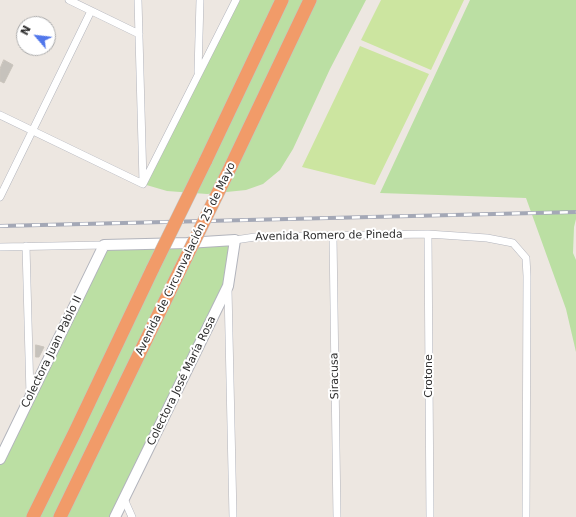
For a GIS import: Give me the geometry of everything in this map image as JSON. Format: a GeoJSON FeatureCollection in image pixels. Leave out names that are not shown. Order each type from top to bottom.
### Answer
{"type":"FeatureCollection","features":[{"type":"Feature","properties":{"kind":"highway"},"geometry":{"type":"LineString","coordinates":[[33,517],[282,0]]}},
{"type":"Feature","properties":{"kind":"highway","name":"Avenida de Circunvalación 25 de Mayo"},"geometry":{"type":"LineString","coordinates":[[60,517],[310,0]]}},
{"type":"Feature","properties":{"kind":"highway"},"geometry":{"type":"LineString","coordinates":[[26,517],[75,432]]}},
{"type":"Feature","properties":{"kind":"main road","name":"Avenida Romero de Pineda"},"geometry":{"type":"LineString","coordinates":[[104,245],[235,240]]}},
{"type":"Feature","properties":{"kind":"main road","name":"Colectora José María Rosa"},"geometry":{"type":"LineString","coordinates":[[115,517],[228,286],[235,240]]}},
{"type":"Feature","properties":{"kind":"main road","name":"Colectora Juan Pablo II"},"geometry":{"type":"LineString","coordinates":[[0,459],[104,245]]}},
{"type":"Feature","properties":{"kind":"street"},"geometry":{"type":"LineString","coordinates":[[69,0],[139,34]]}},
{"type":"Feature","properties":{"kind":"street"},"geometry":{"type":"LineString","coordinates":[[138,0],[143,184]]}},
{"type":"Feature","properties":{"kind":"street"},"geometry":{"type":"LineString","coordinates":[[198,75],[200,0]]}},
{"type":"Feature","properties":{"kind":"street"},"geometry":{"type":"LineString","coordinates":[[143,184],[236,0]]}},
{"type":"Feature","properties":{"kind":"street"},"geometry":{"type":"LineString","coordinates":[[0,197],[90,11]]}},
{"type":"Feature","properties":{"kind":"street"},"geometry":{"type":"LineString","coordinates":[[0,115],[143,184]]}},
{"type":"Feature","properties":{"kind":"street","name":"Avenida Romero de Pineda"},"geometry":{"type":"LineString","coordinates":[[235,240],[255,236],[428,234],[487,238],[513,244],[526,258],[527,276],[526,517]]}},
{"type":"Feature","properties":{"kind":"street","name":"Crotone"},"geometry":{"type":"LineString","coordinates":[[428,234],[430,517]]}},
{"type":"Feature","properties":{"kind":"street","name":"Siracusa"},"geometry":{"type":"LineString","coordinates":[[333,236],[337,517]]}},
{"type":"Feature","properties":{"kind":"street","name":"Avenida Romero de Pineda"},"geometry":{"type":"LineString","coordinates":[[0,247],[104,245]]}},
{"type":"Feature","properties":{"kind":"street"},"geometry":{"type":"LineString","coordinates":[[26,246],[30,395]]}},
{"type":"Feature","properties":{"kind":"street"},"geometry":{"type":"LineString","coordinates":[[228,286],[233,517]]}},
{"type":"Feature","properties":{"kind":"street"},"geometry":{"type":"LineString","coordinates":[[124,500],[132,517]]}},
{"type":"Feature","properties":{"kind":"green space"},"geometry":{"type":"Polygon","coordinates":[[[236,0],[366,0],[330,69],[293,149],[280,170],[263,184],[246,190],[207,194],[167,191],[143,184],[236,0]]]}},
{"type":"Feature","properties":{"kind":"green space"},"geometry":{"type":"Polygon","coordinates":[[[381,0],[464,0],[431,70],[361,40],[381,0]]]}},
{"type":"Feature","properties":{"kind":"green space"},"geometry":{"type":"Polygon","coordinates":[[[470,0],[576,0],[576,219],[574,227],[573,253],[576,260],[576,352],[566,309],[526,198],[380,193],[470,0]]]}},
{"type":"Feature","properties":{"kind":"green space"},"geometry":{"type":"Polygon","coordinates":[[[360,46],[429,74],[375,185],[302,167],[360,46]]]}},
{"type":"Feature","properties":{"kind":"green space"},"geometry":{"type":"Polygon","coordinates":[[[235,240],[228,286],[115,517],[0,517],[0,459],[104,245],[235,240]]]}},
{"type":"Feature","properties":{"kind":"building"},"geometry":{"type":"Polygon","coordinates":[[[4,60],[13,65],[4,83],[0,81],[0,69],[4,60]]]}},
{"type":"Feature","properties":{"kind":"building"},"geometry":{"type":"Polygon","coordinates":[[[36,345],[44,347],[39,357],[36,357],[36,345]]]}},
{"type":"Feature","properties":{"kind":"railway"},"geometry":{"type":"LineString","coordinates":[[0,226],[576,212]]}}]}
